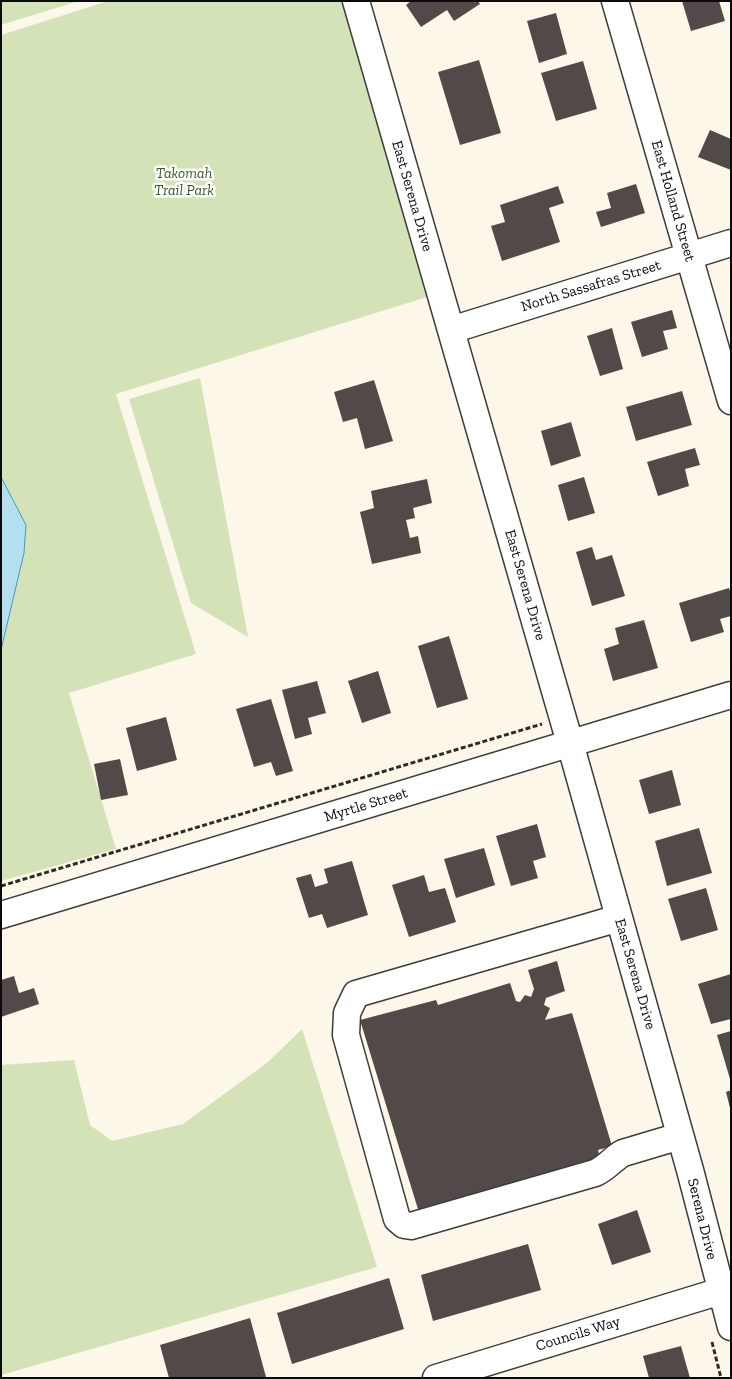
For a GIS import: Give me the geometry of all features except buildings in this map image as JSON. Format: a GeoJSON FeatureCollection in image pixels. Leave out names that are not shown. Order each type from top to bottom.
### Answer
{"type":"FeatureCollection","features":[{"type":"Feature","properties":{"kind":"street","name":"East Serena Drive"},"geometry":{"type":"LineString","coordinates":[[356,1],[563,717],[690,1170]]}},
{"type":"Feature","properties":{"kind":"street","name":"East Holland Street"},"geometry":{"type":"LineString","coordinates":[[615,1],[731,401]]}},
{"type":"Feature","properties":{"kind":"street","name":"North Sassafras Street"},"geometry":{"type":"LineString","coordinates":[[451,330],[731,243]]}},
{"type":"Feature","properties":{"kind":"street","name":"Myrtle Street"},"geometry":{"type":"LineString","coordinates":[[1,915],[731,695]]}},
{"type":"Feature","properties":{"kind":"street"},"geometry":{"type":"LineString","coordinates":[[619,918],[356,994],[347,1013],[346,1035],[382,1167],[397,1219],[404,1225],[411,1226],[594,1173],[604,1169],[623,1152],[680,1136]]}},
{"type":"Feature","properties":{"kind":"street","name":"Serena Drive"},"geometry":{"type":"LineString","coordinates":[[690,1170],[723,1277],[731,1327]]}},
{"type":"Feature","properties":{"kind":"street","name":"Councils Way"},"geometry":{"type":"LineString","coordinates":[[436,1378],[723,1277]]}},
{"type":"Feature","properties":{"kind":"path"},"geometry":{"type":"LineString","coordinates":[[1,886],[563,717]]}},
{"type":"Feature","properties":{"kind":"green space"},"geometry":{"type":"Polygon","coordinates":[[[1,1],[79,1],[1,25],[1,1]]]}},
{"type":"Feature","properties":{"kind":"green space","name":"Takomah Trail Park"},"geometry":{"type":"Polygon","coordinates":[[[108,1],[342,1],[427,297],[116,394],[196,654],[69,693],[116,849],[1,881],[1,35],[108,1]]]}},
{"type":"Feature","properties":{"kind":"green space"},"geometry":{"type":"Polygon","coordinates":[[[200,378],[248,637],[191,603],[129,399],[200,378]]]}},
{"type":"Feature","properties":{"kind":"green space"},"geometry":{"type":"Polygon","coordinates":[[[302,1029],[377,1267],[1,1375],[1,1065],[74,1060],[90,1125],[112,1141],[183,1124],[268,1062],[302,1029]]]}},
{"type":"Feature","properties":{"kind":"water"},"geometry":{"type":"Polygon","coordinates":[[[1,477],[26,525],[24,553],[1,650],[1,477]]]}}]}
